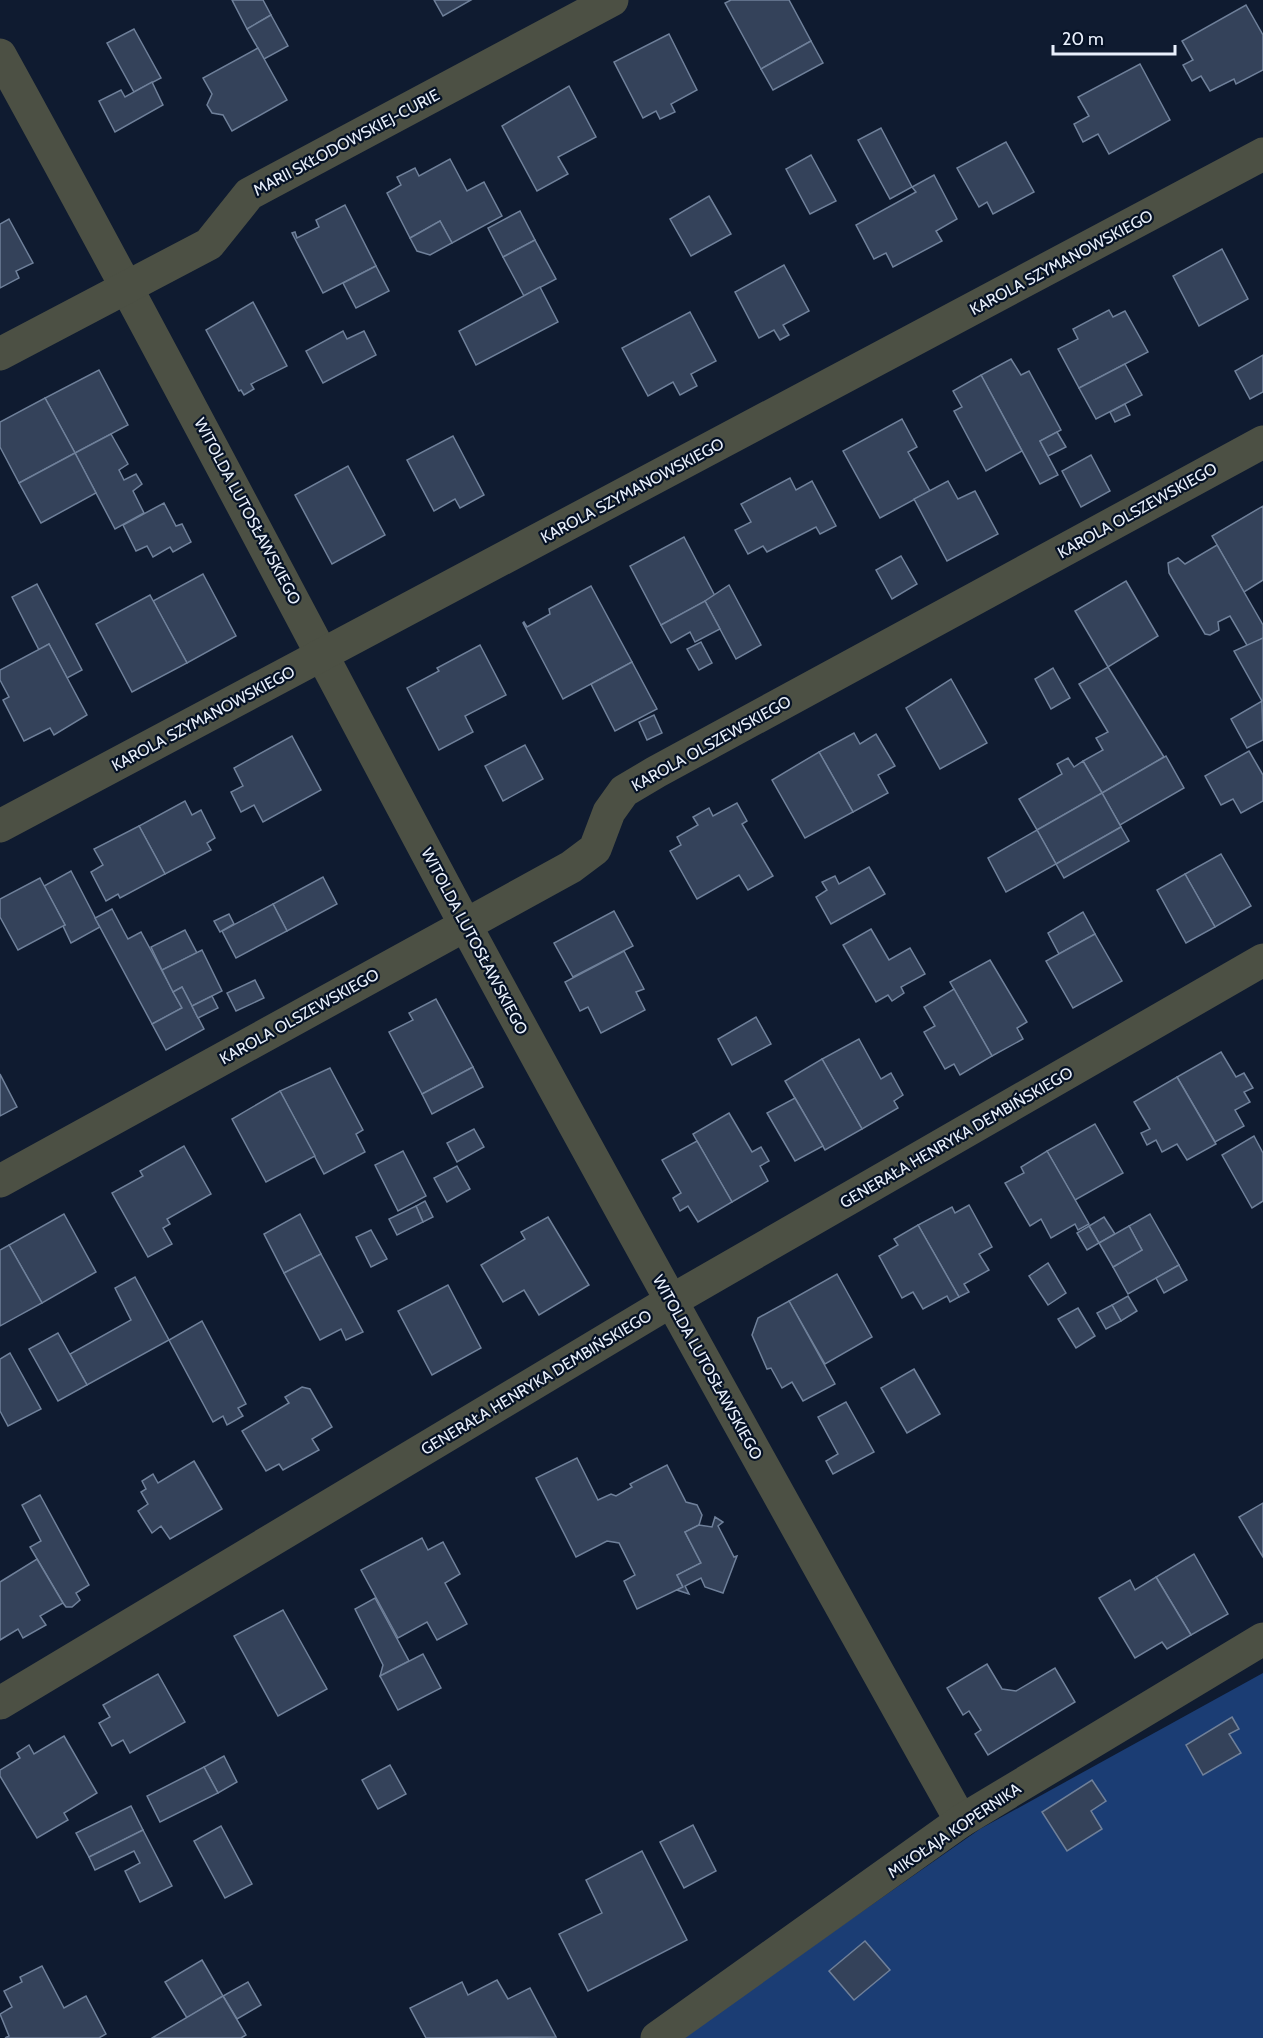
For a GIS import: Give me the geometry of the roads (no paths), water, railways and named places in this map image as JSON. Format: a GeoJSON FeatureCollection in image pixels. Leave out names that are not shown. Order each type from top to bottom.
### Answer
{"type":"FeatureCollection","features":[{"type":"Feature","properties":{"kind":"street","name":"MARII SKŁODOWSKIEJ-CURIE"},"geometry":{"type":"LineString","coordinates":[[0,354],[209,244],[249,194],[612,0]]}},
{"type":"Feature","properties":{"kind":"street","name":"WITOLDA LUTOSŁAWSKIEGO"},"geometry":{"type":"LineString","coordinates":[[0,55],[128,286],[465,925],[671,1301],[961,1821]]}},
{"type":"Feature","properties":{"kind":"street","name":"KAROLA SZYMANOWSKIEGO"},"geometry":{"type":"LineString","coordinates":[[0,826],[1263,154]]}},
{"type":"Feature","properties":{"kind":"street","name":"KAROLA OLSZEWSKIEGO"},"geometry":{"type":"LineString","coordinates":[[0,1181],[571,867],[595,849],[609,812],[624,791],[1263,442]]}},
{"type":"Feature","properties":{"kind":"street","name":"GENERAŁA HENRYKA DEMBIŃSKIEGO"},"geometry":{"type":"LineString","coordinates":[[0,1703],[671,1301],[1263,960]]}},
{"type":"Feature","properties":{"kind":"street","name":"MIKOŁAJA KOPERNIKA"},"geometry":{"type":"LineString","coordinates":[[657,2038],[961,1821],[1263,1639]]}}]}
